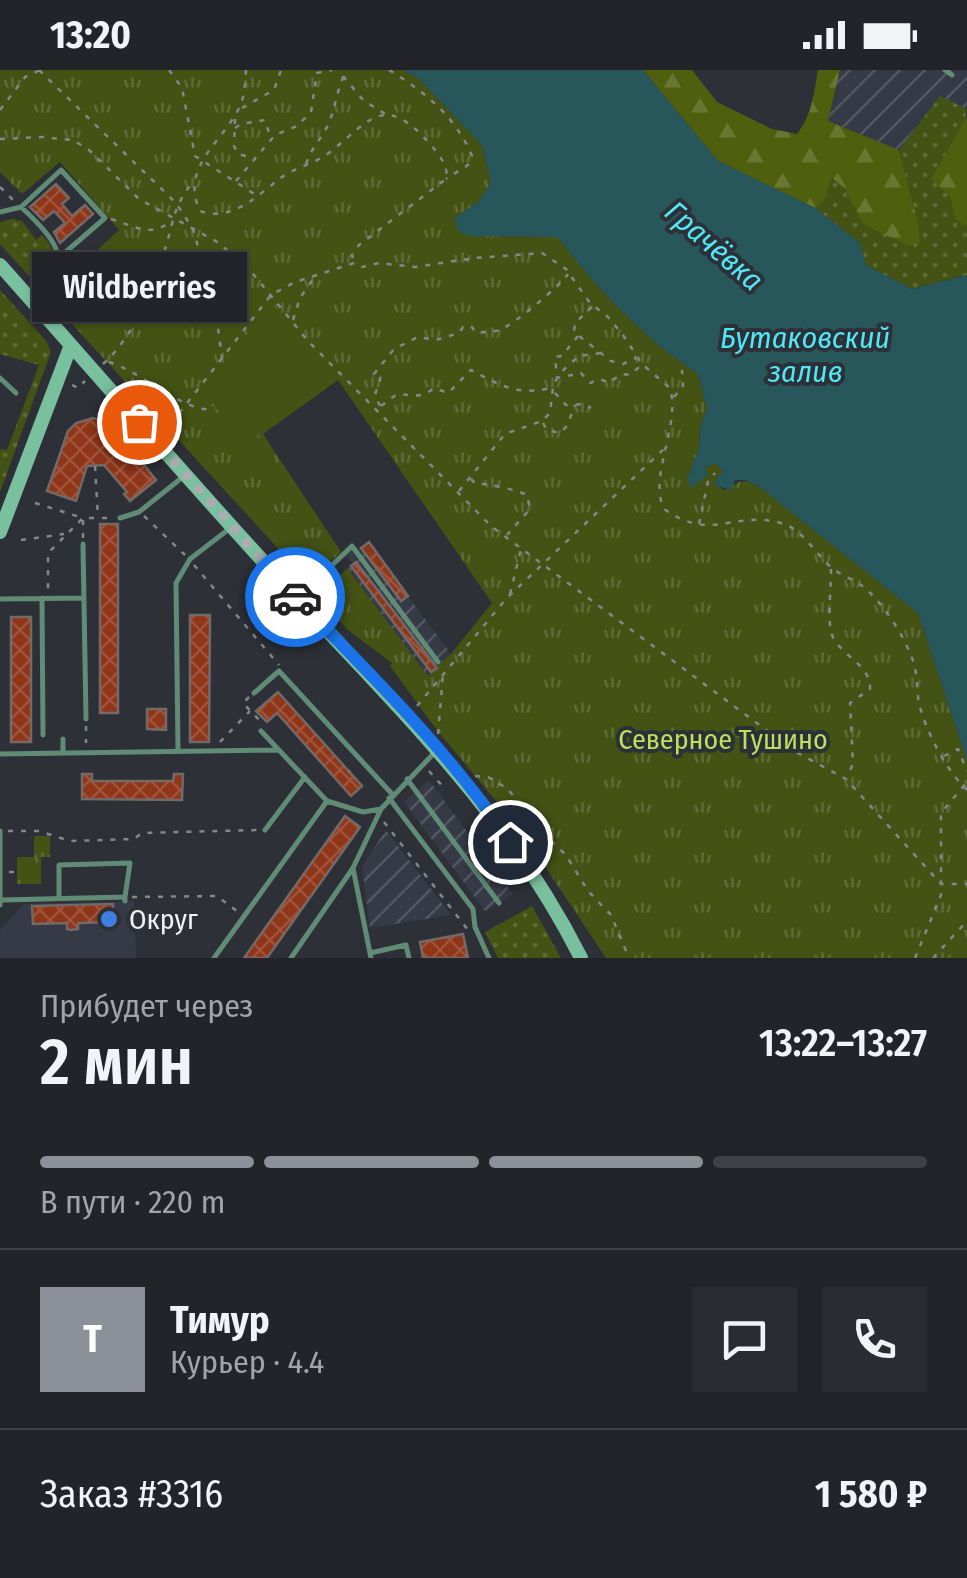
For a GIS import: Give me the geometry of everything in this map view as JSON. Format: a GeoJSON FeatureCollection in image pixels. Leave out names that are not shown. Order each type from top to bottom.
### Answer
{"type":"FeatureCollection","features":[{"type":"Feature","properties":{"kind":"main road"},"geometry":{"type":"LineString","coordinates":[[1,267],[297,599],[438,742],[545,894],[581,958]]}},
{"type":"Feature","properties":{"kind":"main road"},"geometry":{"type":"LineString","coordinates":[[0,532],[71,345]]}},
{"type":"Feature","properties":{"kind":"lane"},"geometry":{"type":"LineString","coordinates":[[944,70],[952,75]]}},
{"type":"Feature","properties":{"kind":"lane"},"geometry":{"type":"LineString","coordinates":[[0,212],[21,206],[61,170],[105,218],[60,258]]}},
{"type":"Feature","properties":{"kind":"lane"},"geometry":{"type":"LineString","coordinates":[[21,206],[52,240],[60,258],[58,330]]}},
{"type":"Feature","properties":{"kind":"lane"},"geometry":{"type":"LineString","coordinates":[[0,378],[16,394]]}},
{"type":"Feature","properties":{"kind":"lane"},"geometry":{"type":"LineString","coordinates":[[120,518],[139,512],[186,474]]}},
{"type":"Feature","properties":{"kind":"lane"},"geometry":{"type":"LineString","coordinates":[[178,751],[176,583],[190,559],[232,528]]}},
{"type":"Feature","properties":{"kind":"lane"},"geometry":{"type":"LineString","coordinates":[[84,544],[86,720]]}},
{"type":"Feature","properties":{"kind":"lane"},"geometry":{"type":"LineString","coordinates":[[297,599],[352,546],[438,662]]}},
{"type":"Feature","properties":{"kind":"lane"},"geometry":{"type":"LineString","coordinates":[[0,598],[84,598]]}},
{"type":"Feature","properties":{"kind":"lane"},"geometry":{"type":"LineString","coordinates":[[42,735],[45,598]]}},
{"type":"Feature","properties":{"kind":"lane"},"geometry":{"type":"LineString","coordinates":[[254,693],[279,671],[391,796],[472,909],[490,958]]}},
{"type":"Feature","properties":{"kind":"lane"},"geometry":{"type":"LineString","coordinates":[[261,731],[327,801],[362,812],[380,812]]}},
{"type":"Feature","properties":{"kind":"lane"},"geometry":{"type":"LineString","coordinates":[[62,739],[63,753]]}},
{"type":"Feature","properties":{"kind":"lane"},"geometry":{"type":"LineString","coordinates":[[291,958],[353,868],[380,812],[438,742]]}},
{"type":"Feature","properties":{"kind":"lane"},"geometry":{"type":"LineString","coordinates":[[0,754],[279,750]]}},
{"type":"Feature","properties":{"kind":"lane"},"geometry":{"type":"LineString","coordinates":[[265,830],[304,777]]}},
{"type":"Feature","properties":{"kind":"lane"},"geometry":{"type":"LineString","coordinates":[[407,779],[499,903]]}},
{"type":"Feature","properties":{"kind":"lane"},"geometry":{"type":"LineString","coordinates":[[214,958],[327,801]]}},
{"type":"Feature","properties":{"kind":"lane"},"geometry":{"type":"LineString","coordinates":[[1,832],[1,902],[59,898],[125,900],[130,863],[59,865],[59,898]]}},
{"type":"Feature","properties":{"kind":"lane"},"geometry":{"type":"LineString","coordinates":[[353,868],[370,956],[406,945],[408,958]]}},
{"type":"Feature","properties":{"kind":"path"},"geometry":{"type":"LineString","coordinates":[[0,110],[25,77],[40,70],[176,202],[193,229],[215,306],[222,359]]}},
{"type":"Feature","properties":{"kind":"path"},"geometry":{"type":"LineString","coordinates":[[169,70],[182,88],[195,156],[258,197]]}},
{"type":"Feature","properties":{"kind":"path"},"geometry":{"type":"LineString","coordinates":[[213,405],[209,410],[186,406],[144,379],[106,362],[142,309],[155,278],[176,202],[238,110],[246,70]]}},
{"type":"Feature","properties":{"kind":"path"},"geometry":{"type":"LineString","coordinates":[[238,110],[274,90],[281,70]]}},
{"type":"Feature","properties":{"kind":"path"},"geometry":{"type":"LineString","coordinates":[[235,182],[271,140],[297,126],[311,112],[317,73],[332,70]]}},
{"type":"Feature","properties":{"kind":"path"},"geometry":{"type":"LineString","coordinates":[[305,166],[326,128],[347,70]]}},
{"type":"Feature","properties":{"kind":"path"},"geometry":{"type":"LineString","coordinates":[[354,263],[352,255],[359,245],[468,165],[472,156],[436,103],[389,70]]}},
{"type":"Feature","properties":{"kind":"path"},"geometry":{"type":"LineString","coordinates":[[343,76],[363,100],[403,122],[427,141],[446,166],[446,178]]}},
{"type":"Feature","properties":{"kind":"path"},"geometry":{"type":"LineString","coordinates":[[194,180],[200,210],[209,214],[225,212],[326,156],[364,121],[386,115]]}},
{"type":"Feature","properties":{"kind":"path"},"geometry":{"type":"LineString","coordinates":[[234,116],[234,146],[238,154],[255,158]]}},
{"type":"Feature","properties":{"kind":"path"},"geometry":{"type":"LineString","coordinates":[[235,128],[265,120],[271,140]]}},
{"type":"Feature","properties":{"kind":"path"},"geometry":{"type":"LineString","coordinates":[[0,140],[73,140],[89,150],[139,199],[219,243],[506,537],[796,752],[846,779],[941,884],[967,884]]}},
{"type":"Feature","properties":{"kind":"path"},"geometry":{"type":"LineString","coordinates":[[0,187],[21,206]]}},
{"type":"Feature","properties":{"kind":"path"},"geometry":{"type":"LineString","coordinates":[[105,218],[141,231],[161,230],[172,219]]}},
{"type":"Feature","properties":{"kind":"path"},"geometry":{"type":"LineString","coordinates":[[161,447],[186,406],[272,296],[296,282],[354,263],[362,267],[415,267],[542,254],[569,272],[646,367],[664,380],[673,398],[661,502],[672,514],[699,525],[720,526],[738,518],[786,523],[831,567],[865,588],[899,632],[913,660],[919,703],[943,756],[967,790]]}},
{"type":"Feature","properties":{"kind":"path"},"geometry":{"type":"LineString","coordinates":[[378,408],[375,396],[381,376],[374,374],[394,349],[418,338],[436,340],[459,333],[463,326],[471,326],[476,332],[502,330],[532,309],[569,272]]}},
{"type":"Feature","properties":{"kind":"path"},"geometry":{"type":"LineString","coordinates":[[292,321],[300,298],[315,276]]}},
{"type":"Feature","properties":{"kind":"path"},"geometry":{"type":"LineString","coordinates":[[594,306],[575,322],[574,332],[623,364],[639,358]]}},
{"type":"Feature","properties":{"kind":"path"},"geometry":{"type":"LineString","coordinates":[[458,492],[504,434],[542,421],[550,413],[557,378],[555,357],[562,356],[578,336]]}},
{"type":"Feature","properties":{"kind":"path"},"geometry":{"type":"LineString","coordinates":[[557,378],[579,356],[601,353]]}},
{"type":"Feature","properties":{"kind":"path"},"geometry":{"type":"LineString","coordinates":[[638,368],[639,358]]}},
{"type":"Feature","properties":{"kind":"path"},"geometry":{"type":"LineString","coordinates":[[623,364],[626,375]]}},
{"type":"Feature","properties":{"kind":"path"},"geometry":{"type":"LineString","coordinates":[[557,378],[581,374],[590,384],[600,379],[609,383],[621,374],[646,367]]}},
{"type":"Feature","properties":{"kind":"path"},"geometry":{"type":"LineString","coordinates":[[378,408],[397,394],[412,397],[434,388],[448,393],[471,370],[510,390],[553,390]]}},
{"type":"Feature","properties":{"kind":"path"},"geometry":{"type":"LineString","coordinates":[[673,398],[684,386],[682,370]]}},
{"type":"Feature","properties":{"kind":"path"},"geometry":{"type":"LineString","coordinates":[[72,385],[78,388],[85,381]]}},
{"type":"Feature","properties":{"kind":"path"},"geometry":{"type":"LineString","coordinates":[[553,390],[566,405],[591,408]]}},
{"type":"Feature","properties":{"kind":"path"},"geometry":{"type":"LineString","coordinates":[[542,421],[547,430],[560,433],[567,426],[575,404]]}},
{"type":"Feature","properties":{"kind":"path"},"geometry":{"type":"LineString","coordinates":[[417,706],[509,596],[668,445]]}},
{"type":"Feature","properties":{"kind":"path"},"geometry":{"type":"LineString","coordinates":[[95,466],[98,518]]}},
{"type":"Feature","properties":{"kind":"path"},"geometry":{"type":"LineString","coordinates":[[699,525],[708,481],[715,473]]}},
{"type":"Feature","properties":{"kind":"path"},"geometry":{"type":"LineString","coordinates":[[470,479],[476,484],[487,483],[527,495],[530,509],[506,537]]}},
{"type":"Feature","properties":{"kind":"path"},"geometry":{"type":"LineString","coordinates":[[35,503],[83,518],[120,518]]}},
{"type":"Feature","properties":{"kind":"path"},"geometry":{"type":"LineString","coordinates":[[139,512],[190,559],[279,662],[279,671]]}},
{"type":"Feature","properties":{"kind":"path"},"geometry":{"type":"LineString","coordinates":[[45,598],[48,553],[83,518]]}},
{"type":"Feature","properties":{"kind":"path"},"geometry":{"type":"LineString","coordinates":[[83,518],[84,544]]}},
{"type":"Feature","properties":{"kind":"path"},"geometry":{"type":"LineString","coordinates":[[21,540],[68,533]]}},
{"type":"Feature","properties":{"kind":"path"},"geometry":{"type":"LineString","coordinates":[[509,596],[521,548]]}},
{"type":"Feature","properties":{"kind":"path"},"geometry":{"type":"LineString","coordinates":[[831,567],[832,634],[840,649],[870,679],[870,689],[850,703],[853,764],[846,779]]}},
{"type":"Feature","properties":{"kind":"path"},"geometry":{"type":"LineString","coordinates":[[438,742],[443,674]]}},
{"type":"Feature","properties":{"kind":"path"},"geometry":{"type":"LineString","coordinates":[[254,693],[243,703],[265,726],[261,731]]}},
{"type":"Feature","properties":{"kind":"path"},"geometry":{"type":"LineString","coordinates":[[210,751],[250,710]]}},
{"type":"Feature","properties":{"kind":"path"},"geometry":{"type":"LineString","coordinates":[[86,720],[86,753]]}},
{"type":"Feature","properties":{"kind":"path"},"geometry":{"type":"LineString","coordinates":[[943,756],[958,749],[967,771]]}},
{"type":"Feature","properties":{"kind":"path"},"geometry":{"type":"LineString","coordinates":[[475,776],[488,777],[508,789],[537,828],[566,855],[588,891],[611,915],[629,958]]}},
{"type":"Feature","properties":{"kind":"path"},"geometry":{"type":"LineString","coordinates":[[915,958],[941,895],[941,813],[967,782]]}},
{"type":"Feature","properties":{"kind":"path"},"geometry":{"type":"LineString","coordinates":[[380,812],[469,931]]}},
{"type":"Feature","properties":{"kind":"path"},"geometry":{"type":"LineString","coordinates":[[1,832],[39,831],[70,840],[134,838],[142,833],[265,830]]}},
{"type":"Feature","properties":{"kind":"path"},"geometry":{"type":"LineString","coordinates":[[2,872],[18,872]]}},
{"type":"Feature","properties":{"kind":"path"},"geometry":{"type":"LineString","coordinates":[[125,900],[217,896],[244,916]]}},
{"type":"Feature","properties":{"kind":"path"},"geometry":{"type":"LineString","coordinates":[[933,958],[967,921]]}},
{"type":"Feature","properties":{"kind":"shaded area"},"geometry":{"type":"Polygon","coordinates":[[[840,70],[967,70],[967,109],[940,96],[899,150],[828,121],[840,70]]]}},
{"type":"Feature","properties":{"kind":"shaded area"},"geometry":{"type":"Polygon","coordinates":[[[368,542],[451,654],[428,677],[347,568],[352,563],[344,552],[353,546],[358,550],[368,542]]]}},
{"type":"Feature","properties":{"kind":"shaded area"},"geometry":{"type":"Polygon","coordinates":[[[429,780],[513,894],[485,911],[404,802],[429,780]]]}},
{"type":"Feature","properties":{"kind":"shaded area"},"geometry":{"type":"Polygon","coordinates":[[[386,830],[451,915],[370,928],[362,866],[386,830]]]}},
{"type":"Feature","properties":{"kind":"shaded area"},"geometry":{"type":"Polygon","coordinates":[[[134,901],[136,958],[0,958],[0,930],[24,904],[134,901]]]}},
{"type":"Feature","properties":{"kind":"green space","name":"Северное Тушино"},"geometry":{"type":"Polygon","coordinates":[[[0,70],[403,70],[419,79],[482,145],[491,182],[479,201],[455,218],[470,236],[558,237],[622,312],[698,374],[707,408],[687,480],[713,463],[720,466],[722,473],[715,480],[724,490],[741,482],[761,488],[918,613],[967,761],[967,958],[606,958],[522,832],[436,729],[390,666],[392,663],[348,630],[319,599],[347,568],[428,676],[492,603],[338,380],[263,434],[341,552],[308,581],[73,325],[80,266],[119,230],[60,162],[22,194],[0,172],[0,70]]]}},
{"type":"Feature","properties":{"kind":"green space"},"geometry":{"type":"Polygon","coordinates":[[[643,70],[692,70],[717,102],[772,129],[797,134],[809,111],[818,70],[840,70],[828,121],[899,150],[920,242],[909,246],[863,224],[844,188],[832,178],[825,200],[815,208],[718,161],[643,70]]]}},
{"type":"Feature","properties":{"kind":"green space"},"geometry":{"type":"Polygon","coordinates":[[[940,96],[967,109],[950,196],[967,225],[967,275],[912,289],[866,265],[860,243],[815,208],[825,200],[832,178],[844,188],[863,224],[920,242],[899,150],[940,96]]]}},
{"type":"Feature","properties":{"kind":"green space"},"geometry":{"type":"Polygon","coordinates":[[[967,116],[965,226],[955,219],[950,196],[931,180],[967,116]]]}},
{"type":"Feature","properties":{"kind":"green space"},"geometry":{"type":"Polygon","coordinates":[[[22,221],[36,240],[42,235],[51,247],[54,264],[47,284],[38,286],[0,244],[0,222],[22,221]]]}},
{"type":"Feature","properties":{"kind":"green space"},"geometry":{"type":"Polygon","coordinates":[[[0,290],[47,342],[51,352],[0,492],[0,449],[7,450],[39,365],[0,354],[0,290]]]}},
{"type":"Feature","properties":{"kind":"green space"},"geometry":{"type":"Polygon","coordinates":[[[272,303],[335,378],[247,444],[201,391],[272,303]]]}},
{"type":"Feature","properties":{"kind":"green space"},"geometry":{"type":"Polygon","coordinates":[[[34,836],[50,836],[50,857],[41,857],[41,884],[17,884],[17,857],[34,857],[34,836]]]}},
{"type":"Feature","properties":{"kind":"green space"},"geometry":{"type":"Polygon","coordinates":[[[532,906],[561,958],[498,958],[485,932],[532,906]]]}},
{"type":"Feature","properties":{"kind":"water","name":"Бутаковский залив"},"geometry":{"type":"Polygon","coordinates":[[[403,70],[643,70],[718,161],[815,208],[860,243],[866,265],[912,289],[967,275],[967,761],[918,613],[761,488],[745,480],[735,480],[732,490],[716,486],[715,480],[722,473],[720,466],[713,464],[705,467],[708,475],[691,488],[687,480],[707,408],[698,374],[622,312],[558,237],[470,236],[458,231],[455,218],[479,201],[491,182],[482,145],[419,79],[403,70]]]}},
{"type":"Feature","properties":{"kind":"building"},"geometry":{"type":"Polygon","coordinates":[[[56,184],[69,198],[62,204],[72,216],[85,205],[93,214],[60,243],[54,232],[65,223],[54,211],[43,220],[30,207],[56,184]]]}},
{"type":"Feature","properties":{"kind":"building"},"geometry":{"type":"Polygon","coordinates":[[[93,418],[111,423],[156,480],[130,501],[104,465],[87,466],[76,501],[47,491],[68,431],[76,423],[93,418]]]}},
{"type":"Feature","properties":{"kind":"building"},"geometry":{"type":"Polygon","coordinates":[[[100,524],[118,524],[118,713],[100,713],[100,524]]]}},
{"type":"Feature","properties":{"kind":"building"},"geometry":{"type":"Polygon","coordinates":[[[369,542],[408,596],[401,601],[361,548],[369,542]]]}},
{"type":"Feature","properties":{"kind":"building"},"geometry":{"type":"Polygon","coordinates":[[[356,562],[437,668],[431,672],[351,566],[356,562]]]}},
{"type":"Feature","properties":{"kind":"building"},"geometry":{"type":"Polygon","coordinates":[[[190,615],[210,615],[209,742],[190,742],[190,615]]]}},
{"type":"Feature","properties":{"kind":"building"},"geometry":{"type":"Polygon","coordinates":[[[11,617],[31,617],[31,742],[11,742],[11,617]]]}},
{"type":"Feature","properties":{"kind":"building"},"geometry":{"type":"Polygon","coordinates":[[[278,692],[362,786],[351,796],[277,713],[267,722],[256,711],[278,692]]]}},
{"type":"Feature","properties":{"kind":"building"},"geometry":{"type":"Polygon","coordinates":[[[147,709],[166,709],[166,730],[147,729],[147,709]]]}},
{"type":"Feature","properties":{"kind":"building"},"geometry":{"type":"Polygon","coordinates":[[[82,774],[92,774],[92,781],[173,781],[174,774],[183,774],[182,800],[82,799],[82,774]]]}},
{"type":"Feature","properties":{"kind":"building"},"geometry":{"type":"Polygon","coordinates":[[[345,816],[360,827],[267,958],[244,958],[345,816]]]}},
{"type":"Feature","properties":{"kind":"building"},"geometry":{"type":"Polygon","coordinates":[[[113,904],[113,922],[78,923],[78,929],[71,930],[67,923],[33,924],[32,906],[113,904]]]}},
{"type":"Feature","properties":{"kind":"building"},"geometry":{"type":"Polygon","coordinates":[[[463,934],[468,958],[423,958],[420,942],[463,934]]]}},
{"type":"Feature","properties":{"kind":"way so far"},"geometry":{"type":"LineString","coordinates":[[139,422],[295,597]]}},
{"type":"Feature","properties":{"kind":"place","name":"Wildberries"},"geometry":{"type":"Point","coordinates":[139,422]}},
{"type":"Feature","properties":{"kind":"place","name":"Округ"},"geometry":{"type":"Point","coordinates":[109,919]}},
{"type":"Feature","properties":{"kind":"route"},"geometry":{"type":"LineString","coordinates":[[295,597],[372,674],[438,749],[510,842]]}},
{"type":"Feature","properties":{"kind":"water label","name":"Грачёвка"},"geometry":{"type":"Point","coordinates":[714,246]}}]}
